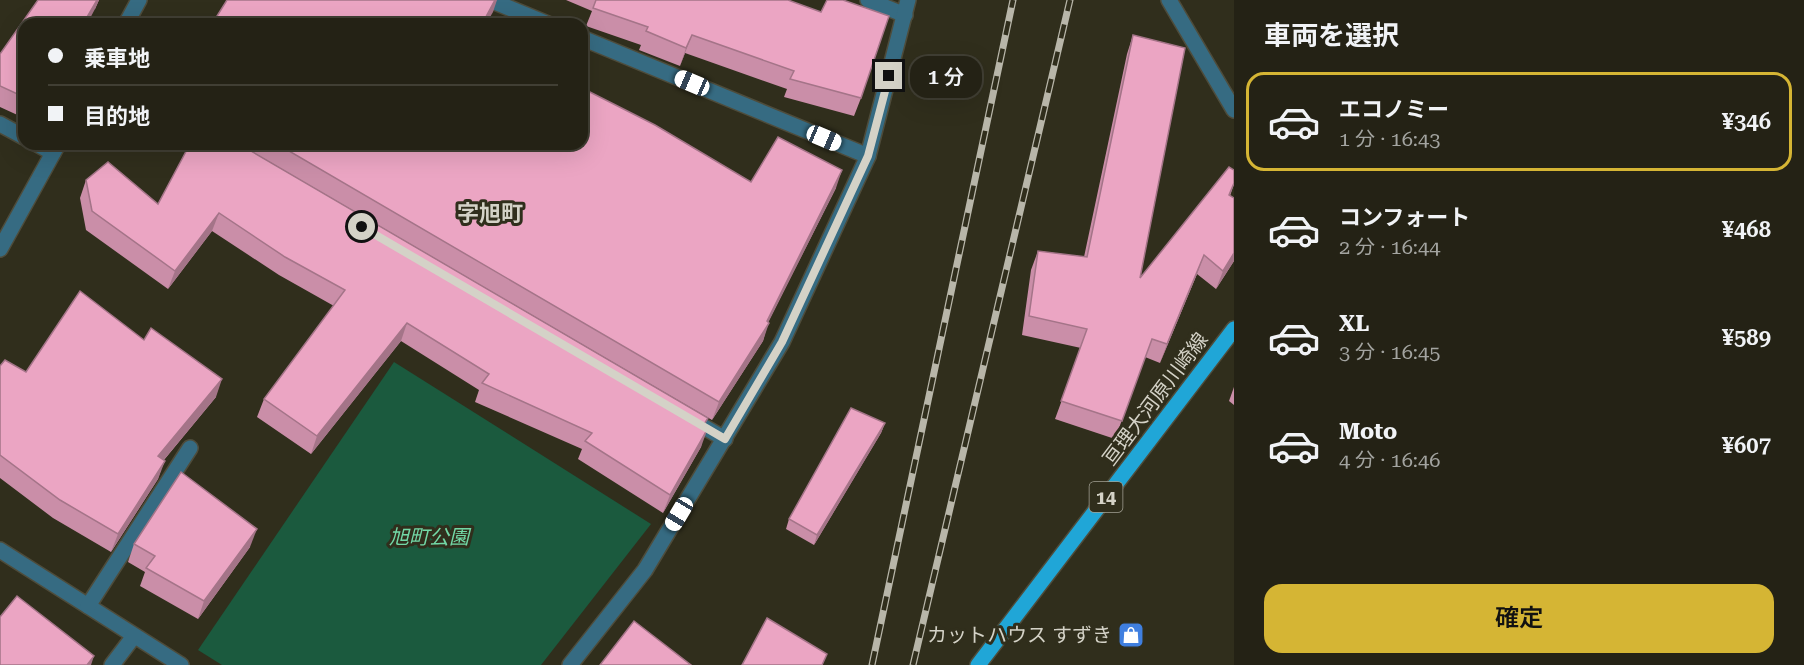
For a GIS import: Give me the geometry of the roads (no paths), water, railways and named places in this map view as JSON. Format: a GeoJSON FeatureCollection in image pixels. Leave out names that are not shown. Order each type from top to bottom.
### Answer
{"type":"FeatureCollection","features":[{"type":"Feature","properties":{"kind":"main road","name":"亘理大河原川崎線"},"geometry":{"type":"LineString","coordinates":[[978,665],[1234,329]]}},
{"type":"Feature","properties":{"kind":"street"},"geometry":{"type":"LineString","coordinates":[[129,18],[139,0]]}},
{"type":"Feature","properties":{"kind":"street"},"geometry":{"type":"LineString","coordinates":[[490,0],[534,18]]}},
{"type":"Feature","properties":{"kind":"street"},"geometry":{"type":"LineString","coordinates":[[570,665],[645,570],[782,342],[868,156],[907,8],[868,0]]}},
{"type":"Feature","properties":{"kind":"street"},"geometry":{"type":"LineString","coordinates":[[1169,0],[1234,110]]}},
{"type":"Feature","properties":{"kind":"street"},"geometry":{"type":"LineString","coordinates":[[588,40],[868,156]]}},
{"type":"Feature","properties":{"kind":"street"},"geometry":{"type":"LineString","coordinates":[[0,124],[18,134]]}},
{"type":"Feature","properties":{"kind":"street"},"geometry":{"type":"LineString","coordinates":[[0,249],[55,150]]}},
{"type":"Feature","properties":{"kind":"street"},"geometry":{"type":"LineString","coordinates":[[674,409],[725,439]]}},
{"type":"Feature","properties":{"kind":"street"},"geometry":{"type":"LineString","coordinates":[[88,606],[190,448]]}},
{"type":"Feature","properties":{"kind":"street"},"geometry":{"type":"LineString","coordinates":[[0,550],[181,665]]}},
{"type":"Feature","properties":{"kind":"street"},"geometry":{"type":"LineString","coordinates":[[112,665],[134,636]]}},
{"type":"Feature","properties":{"kind":"railway"},"geometry":{"type":"LineString","coordinates":[[872,665],[1013,0]]}},
{"type":"Feature","properties":{"kind":"railway"},"geometry":{"type":"LineString","coordinates":[[913,665],[1070,0]]}},
{"type":"Feature","properties":{"kind":"place","name":"カットハウス すずき"},"geometry":{"type":"Point","coordinates":[1131,635]}},
{"type":"Feature","properties":{"kind":"district","name":"字旭町"},"geometry":{"type":"Point","coordinates":[490,213]}},
{"type":"Feature","properties":{"kind":"park label","name":"旭町公園"},"geometry":{"type":"Point","coordinates":[429,537]}}]}
